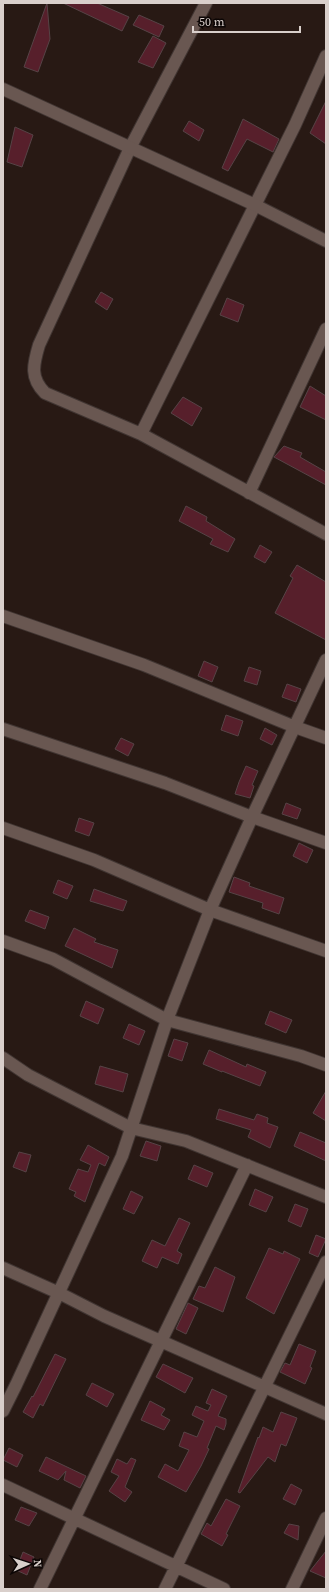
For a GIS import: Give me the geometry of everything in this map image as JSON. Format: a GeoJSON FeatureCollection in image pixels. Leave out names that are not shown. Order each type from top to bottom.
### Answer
{"type":"FeatureCollection","features":[{"type":"Feature","properties":{"kind":"street"},"geometry":{"type":"LineString","coordinates":[[206,3],[130,148],[39,345],[34,362],[34,378],[38,386],[45,393],[141,434],[326,534]]}},
{"type":"Feature","properties":{"kind":"street"},"geometry":{"type":"LineString","coordinates":[[141,434],[295,125],[326,56]]}},
{"type":"Feature","properties":{"kind":"street"},"geometry":{"type":"LineString","coordinates":[[3,90],[255,205],[326,241]]}},
{"type":"Feature","properties":{"kind":"street"},"geometry":{"type":"LineString","coordinates":[[249,493],[326,329]]}},
{"type":"Feature","properties":{"kind":"street"},"geometry":{"type":"LineString","coordinates":[[3,616],[144,665],[326,738]]}},
{"type":"Feature","properties":{"kind":"street"},"geometry":{"type":"LineString","coordinates":[[3,1411],[122,1156],[130,1136],[131,1128],[167,1020],[210,910],[326,660]]}},
{"type":"Feature","properties":{"kind":"street"},"geometry":{"type":"LineString","coordinates":[[3,729],[165,783],[252,817],[326,843]]}},
{"type":"Feature","properties":{"kind":"street"},"geometry":{"type":"LineString","coordinates":[[3,828],[94,860],[210,910],[326,951]]}},
{"type":"Feature","properties":{"kind":"street"},"geometry":{"type":"LineString","coordinates":[[3,941],[53,959],[167,1020],[301,1056],[326,1065]]}},
{"type":"Feature","properties":{"kind":"street"},"geometry":{"type":"LineString","coordinates":[[3,1058],[28,1076],[131,1128],[186,1141],[326,1197]]}},
{"type":"Feature","properties":{"kind":"street"},"geometry":{"type":"LineString","coordinates":[[40,1589],[76,1519],[247,1165]]}},
{"type":"Feature","properties":{"kind":"street"},"geometry":{"type":"LineString","coordinates":[[164,1589],[326,1262]]}},
{"type":"Feature","properties":{"kind":"street"},"geometry":{"type":"LineString","coordinates":[[3,1268],[59,1293],[104,1316],[326,1414]]}},
{"type":"Feature","properties":{"kind":"street"},"geometry":{"type":"LineString","coordinates":[[3,1485],[224,1589]]}},
{"type":"Feature","properties":{"kind":"street"},"geometry":{"type":"LineString","coordinates":[[292,1589],[326,1518]]}},
{"type":"Feature","properties":{"kind":"building"},"geometry":{"type":"Polygon","coordinates":[[[47,3],[50,39],[38,72],[24,67],[47,3]]]}},
{"type":"Feature","properties":{"kind":"building"},"geometry":{"type":"Polygon","coordinates":[[[63,3],[97,3],[129,17],[122,31],[63,3]]]}},
{"type":"Feature","properties":{"kind":"building"},"geometry":{"type":"Polygon","coordinates":[[[139,15],[164,26],[159,37],[133,25],[139,15]]]}},
{"type":"Feature","properties":{"kind":"building"},"geometry":{"type":"Polygon","coordinates":[[[153,36],[166,43],[153,68],[138,62],[153,36]]]}},
{"type":"Feature","properties":{"kind":"building"},"geometry":{"type":"Polygon","coordinates":[[[326,101],[326,144],[310,133],[326,101]]]}},
{"type":"Feature","properties":{"kind":"building"},"geometry":{"type":"Polygon","coordinates":[[[243,119],[279,139],[273,152],[247,139],[228,171],[222,168],[243,119]]]}},
{"type":"Feature","properties":{"kind":"building"},"geometry":{"type":"Polygon","coordinates":[[[189,121],[204,130],[199,141],[183,131],[189,121]]]}},
{"type":"Feature","properties":{"kind":"building"},"geometry":{"type":"Polygon","coordinates":[[[15,127],[33,135],[22,167],[7,162],[15,127]]]}},
{"type":"Feature","properties":{"kind":"building"},"geometry":{"type":"Polygon","coordinates":[[[101,292],[113,299],[107,310],[95,302],[101,292]]]}},
{"type":"Feature","properties":{"kind":"building"},"geometry":{"type":"Polygon","coordinates":[[[227,298],[244,305],[238,322],[220,315],[227,298]]]}},
{"type":"Feature","properties":{"kind":"building"},"geometry":{"type":"Polygon","coordinates":[[[310,386],[326,396],[326,420],[300,407],[310,386]]]}},
{"type":"Feature","properties":{"kind":"building"},"geometry":{"type":"Polygon","coordinates":[[[183,397],[202,408],[192,426],[171,413],[183,397]]]}},
{"type":"Feature","properties":{"kind":"building"},"geometry":{"type":"Polygon","coordinates":[[[284,446],[302,453],[300,457],[326,472],[326,485],[274,457],[284,446]]]}},
{"type":"Feature","properties":{"kind":"building"},"geometry":{"type":"Polygon","coordinates":[[[186,506],[207,517],[206,521],[235,539],[228,552],[210,544],[213,539],[179,521],[186,506]]]}},
{"type":"Feature","properties":{"kind":"building"},"geometry":{"type":"Polygon","coordinates":[[[260,545],[272,552],[265,563],[254,557],[260,545]]]}},
{"type":"Feature","properties":{"kind":"building"},"geometry":{"type":"Polygon","coordinates":[[[297,565],[326,582],[326,640],[275,613],[293,578],[290,576],[297,565]]]}},
{"type":"Feature","properties":{"kind":"building"},"geometry":{"type":"Polygon","coordinates":[[[204,661],[218,667],[212,682],[198,676],[204,661]]]}},
{"type":"Feature","properties":{"kind":"building"},"geometry":{"type":"Polygon","coordinates":[[[249,667],[261,671],[257,685],[244,681],[249,667]]]}},
{"type":"Feature","properties":{"kind":"building"},"geometry":{"type":"Polygon","coordinates":[[[287,684],[301,689],[296,702],[282,697],[287,684]]]}},
{"type":"Feature","properties":{"kind":"building"},"geometry":{"type":"Polygon","coordinates":[[[226,715],[243,721],[238,736],[221,730],[226,715]]]}},
{"type":"Feature","properties":{"kind":"building"},"geometry":{"type":"Polygon","coordinates":[[[265,728],[277,735],[272,745],[260,739],[265,728]]]}},
{"type":"Feature","properties":{"kind":"building"},"geometry":{"type":"Polygon","coordinates":[[[121,738],[134,744],[128,756],[115,749],[121,738]]]}},
{"type":"Feature","properties":{"kind":"building"},"geometry":{"type":"Polygon","coordinates":[[[246,766],[258,771],[252,785],[254,786],[250,798],[235,794],[246,766]]]}},
{"type":"Feature","properties":{"kind":"building"},"geometry":{"type":"Polygon","coordinates":[[[286,803],[301,809],[297,819],[282,814],[286,803]]]}},
{"type":"Feature","properties":{"kind":"building"},"geometry":{"type":"Polygon","coordinates":[[[79,818],[94,823],[89,836],[75,831],[79,818]]]}},
{"type":"Feature","properties":{"kind":"building"},"geometry":{"type":"Polygon","coordinates":[[[299,843],[313,850],[307,863],[293,856],[299,843]]]}},
{"type":"Feature","properties":{"kind":"building"},"geometry":{"type":"Polygon","coordinates":[[[234,877],[250,883],[249,886],[284,898],[279,914],[262,908],[263,903],[229,892],[234,877]]]}},
{"type":"Feature","properties":{"kind":"building"},"geometry":{"type":"Polygon","coordinates":[[[58,880],[73,886],[67,899],[53,893],[58,880]]]}},
{"type":"Feature","properties":{"kind":"building"},"geometry":{"type":"Polygon","coordinates":[[[94,889],[127,901],[123,911],[90,901],[94,889]]]}},
{"type":"Feature","properties":{"kind":"building"},"geometry":{"type":"Polygon","coordinates":[[[30,910],[49,917],[45,929],[25,921],[30,910]]]}},
{"type":"Feature","properties":{"kind":"building"},"geometry":{"type":"Polygon","coordinates":[[[74,928],[96,939],[94,942],[118,950],[112,968],[65,946],[74,928]]]}},
{"type":"Feature","properties":{"kind":"building"},"geometry":{"type":"Polygon","coordinates":[[[86,1001],[104,1009],[98,1024],[80,1016],[86,1001]]]}},
{"type":"Feature","properties":{"kind":"building"},"geometry":{"type":"Polygon","coordinates":[[[270,1011],[292,1020],[286,1033],[265,1024],[270,1011]]]}},
{"type":"Feature","properties":{"kind":"building"},"geometry":{"type":"Polygon","coordinates":[[[129,1024],[145,1031],[139,1045],[123,1038],[129,1024]]]}},
{"type":"Feature","properties":{"kind":"building"},"geometry":{"type":"Polygon","coordinates":[[[174,1039],[188,1043],[182,1061],[168,1056],[174,1039]]]}},
{"type":"Feature","properties":{"kind":"building"},"geometry":{"type":"Polygon","coordinates":[[[209,1050],[246,1067],[247,1064],[266,1072],[260,1086],[203,1064],[209,1050]]]}},
{"type":"Feature","properties":{"kind":"building"},"geometry":{"type":"Polygon","coordinates":[[[100,1066],[128,1074],[123,1092],[95,1084],[100,1066]]]}},
{"type":"Feature","properties":{"kind":"building"},"geometry":{"type":"Polygon","coordinates":[[[326,1091],[326,1121],[313,1113],[326,1091]]]}},
{"type":"Feature","properties":{"kind":"building"},"geometry":{"type":"Polygon","coordinates":[[[219,1109],[254,1120],[257,1114],[268,1118],[267,1123],[278,1127],[270,1148],[248,1137],[251,1130],[216,1119],[219,1109]]]}},
{"type":"Feature","properties":{"kind":"building"},"geometry":{"type":"Polygon","coordinates":[[[300,1132],[326,1143],[326,1161],[294,1146],[300,1132]]]}},
{"type":"Feature","properties":{"kind":"building"},"geometry":{"type":"Polygon","coordinates":[[[146,1141],[161,1146],[157,1161],[140,1156],[146,1141]]]}},
{"type":"Feature","properties":{"kind":"building"},"geometry":{"type":"Polygon","coordinates":[[[88,1145],[109,1157],[105,1166],[99,1163],[85,1202],[74,1196],[76,1192],[69,1189],[78,1169],[88,1172],[91,1165],[80,1160],[88,1145]]]}},
{"type":"Feature","properties":{"kind":"building"},"geometry":{"type":"Polygon","coordinates":[[[19,1152],[31,1155],[26,1172],[13,1167],[19,1152]]]}},
{"type":"Feature","properties":{"kind":"building"},"geometry":{"type":"Polygon","coordinates":[[[194,1165],[213,1173],[207,1187],[188,1179],[194,1165]]]}},
{"type":"Feature","properties":{"kind":"building"},"geometry":{"type":"Polygon","coordinates":[[[255,1189],[273,1197],[266,1212],[249,1205],[255,1189]]]}},
{"type":"Feature","properties":{"kind":"building"},"geometry":{"type":"Polygon","coordinates":[[[131,1191],[143,1197],[134,1214],[123,1209],[131,1191]]]}},
{"type":"Feature","properties":{"kind":"building"},"geometry":{"type":"Polygon","coordinates":[[[295,1204],[308,1209],[301,1227],[288,1221],[295,1204]]]}},
{"type":"Feature","properties":{"kind":"building"},"geometry":{"type":"Polygon","coordinates":[[[179,1218],[190,1223],[177,1251],[182,1254],[178,1264],[162,1257],[157,1268],[142,1261],[152,1240],[165,1246],[179,1218]]]}},
{"type":"Feature","properties":{"kind":"building"},"geometry":{"type":"Polygon","coordinates":[[[316,1235],[326,1239],[318,1257],[309,1253],[316,1235]]]}},
{"type":"Feature","properties":{"kind":"building"},"geometry":{"type":"Polygon","coordinates":[[[269,1248],[283,1254],[284,1251],[300,1259],[274,1314],[246,1298],[269,1248]]]}},
{"type":"Feature","properties":{"kind":"building"},"geometry":{"type":"Polygon","coordinates":[[[215,1267],[235,1277],[223,1312],[193,1299],[199,1286],[205,1288],[215,1267]]]}},
{"type":"Feature","properties":{"kind":"building"},"geometry":{"type":"Polygon","coordinates":[[[188,1303],[198,1308],[186,1334],[176,1329],[188,1303]]]}},
{"type":"Feature","properties":{"kind":"building"},"geometry":{"type":"Polygon","coordinates":[[[299,1344],[316,1351],[310,1367],[312,1368],[305,1384],[280,1372],[285,1363],[290,1365],[299,1344]]]}},
{"type":"Feature","properties":{"kind":"building"},"geometry":{"type":"Polygon","coordinates":[[[55,1354],[66,1359],[43,1406],[40,1404],[33,1418],[23,1412],[32,1396],[33,1397],[55,1354]]]}},
{"type":"Feature","properties":{"kind":"building"},"geometry":{"type":"Polygon","coordinates":[[[163,1364],[193,1378],[185,1393],[156,1377],[163,1364]]]}},
{"type":"Feature","properties":{"kind":"building"},"geometry":{"type":"Polygon","coordinates":[[[92,1383],[114,1394],[107,1407],[86,1395],[92,1383]]]}},
{"type":"Feature","properties":{"kind":"building"},"geometry":{"type":"Polygon","coordinates":[[[212,1389],[227,1396],[218,1416],[226,1419],[226,1424],[224,1430],[216,1426],[207,1448],[209,1449],[186,1492],[158,1477],[165,1464],[178,1471],[189,1450],[179,1446],[184,1432],[197,1437],[204,1421],[192,1415],[196,1406],[208,1411],[211,1405],[206,1403],[212,1389]]]}},
{"type":"Feature","properties":{"kind":"building"},"geometry":{"type":"Polygon","coordinates":[[[150,1401],[165,1409],[161,1415],[170,1420],[164,1430],[141,1420],[150,1401]]]}},
{"type":"Feature","properties":{"kind":"building"},"geometry":{"type":"Polygon","coordinates":[[[281,1412],[297,1418],[286,1446],[281,1444],[275,1462],[268,1457],[240,1493],[238,1492],[263,1427],[273,1432],[281,1412]]]}},
{"type":"Feature","properties":{"kind":"building"},"geometry":{"type":"Polygon","coordinates":[[[9,1448],[23,1455],[17,1467],[3,1460],[9,1448]]]}},
{"type":"Feature","properties":{"kind":"building"},"geometry":{"type":"Polygon","coordinates":[[[46,1457],[86,1476],[80,1488],[64,1480],[66,1471],[58,1480],[39,1471],[46,1457]]]}},
{"type":"Feature","properties":{"kind":"building"},"geometry":{"type":"Polygon","coordinates":[[[131,1458],[136,1460],[125,1487],[132,1492],[125,1502],[109,1491],[119,1476],[111,1472],[117,1459],[127,1464],[131,1458]]]}},
{"type":"Feature","properties":{"kind":"building"},"geometry":{"type":"Polygon","coordinates":[[[291,1484],[302,1490],[295,1505],[283,1499],[291,1484]]]}},
{"type":"Feature","properties":{"kind":"building"},"geometry":{"type":"Polygon","coordinates":[[[226,1499],[240,1506],[226,1534],[228,1535],[222,1546],[201,1534],[207,1523],[211,1526],[226,1499]]]}},
{"type":"Feature","properties":{"kind":"building"},"geometry":{"type":"Polygon","coordinates":[[[21,1507],[37,1513],[29,1526],[15,1520],[21,1507]]]}},
{"type":"Feature","properties":{"kind":"building"},"geometry":{"type":"Polygon","coordinates":[[[289,1524],[299,1526],[298,1540],[284,1533],[289,1524]]]}},
{"type":"Feature","properties":{"kind":"building"},"geometry":{"type":"Polygon","coordinates":[[[326,1551],[326,1578],[310,1571],[326,1551]]]}},
{"type":"Feature","properties":{"kind":"building"},"geometry":{"type":"Polygon","coordinates":[[[23,1552],[34,1557],[27,1575],[16,1570],[23,1552]]]}}]}
